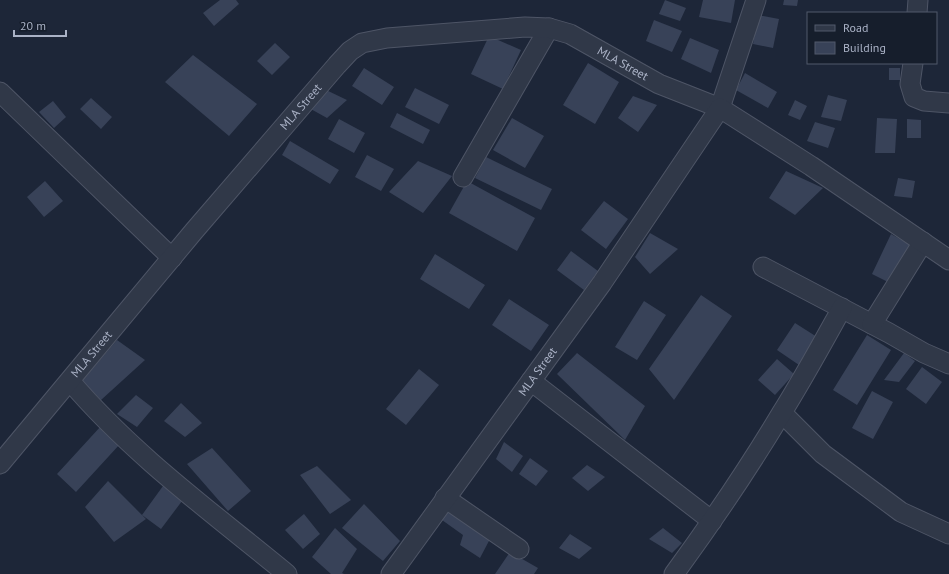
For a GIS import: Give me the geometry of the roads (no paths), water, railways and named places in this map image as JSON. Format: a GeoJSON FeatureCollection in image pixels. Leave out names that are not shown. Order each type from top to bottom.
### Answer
{"type":"FeatureCollection","features":[{"type":"Feature","properties":{"kind":"street","name":"MLA Street"},"geometry":{"type":"LineString","coordinates":[[391,574],[602,283],[720,108],[756,0]]}},
{"type":"Feature","properties":{"kind":"street"},"geometry":{"type":"LineString","coordinates":[[917,12],[918,0]]}},
{"type":"Feature","properties":{"kind":"street","name":"MLA Street"},"geometry":{"type":"LineString","coordinates":[[0,464],[172,258],[337,65],[350,51],[362,43],[387,38],[525,27],[549,28],[570,34],[660,84],[720,108]]}},
{"type":"Feature","properties":{"kind":"street"},"geometry":{"type":"LineString","coordinates":[[464,177],[549,28]]}},
{"type":"Feature","properties":{"kind":"street"},"geometry":{"type":"LineString","coordinates":[[913,64],[910,84],[914,97],[924,101],[949,103]]}},
{"type":"Feature","properties":{"kind":"street"},"geometry":{"type":"LineString","coordinates":[[0,92],[172,258]]}},
{"type":"Feature","properties":{"kind":"street"},"geometry":{"type":"LineString","coordinates":[[720,108],[811,166],[949,260]]}},
{"type":"Feature","properties":{"kind":"street"},"geometry":{"type":"LineString","coordinates":[[872,324],[923,242]]}},
{"type":"Feature","properties":{"kind":"street"},"geometry":{"type":"LineString","coordinates":[[763,267],[924,353],[949,364]]}},
{"type":"Feature","properties":{"kind":"street"},"geometry":{"type":"LineString","coordinates":[[674,574],[712,521],[782,413],[842,308]]}},
{"type":"Feature","properties":{"kind":"street"},"geometry":{"type":"LineString","coordinates":[[70,381],[89,403],[133,447],[288,574]]}},
{"type":"Feature","properties":{"kind":"street"},"geometry":{"type":"LineString","coordinates":[[531,381],[712,521]]}},
{"type":"Feature","properties":{"kind":"street"},"geometry":{"type":"LineString","coordinates":[[782,413],[823,454],[900,512],[949,534]]}},
{"type":"Feature","properties":{"kind":"street"},"geometry":{"type":"LineString","coordinates":[[445,498],[519,549]]}}]}
